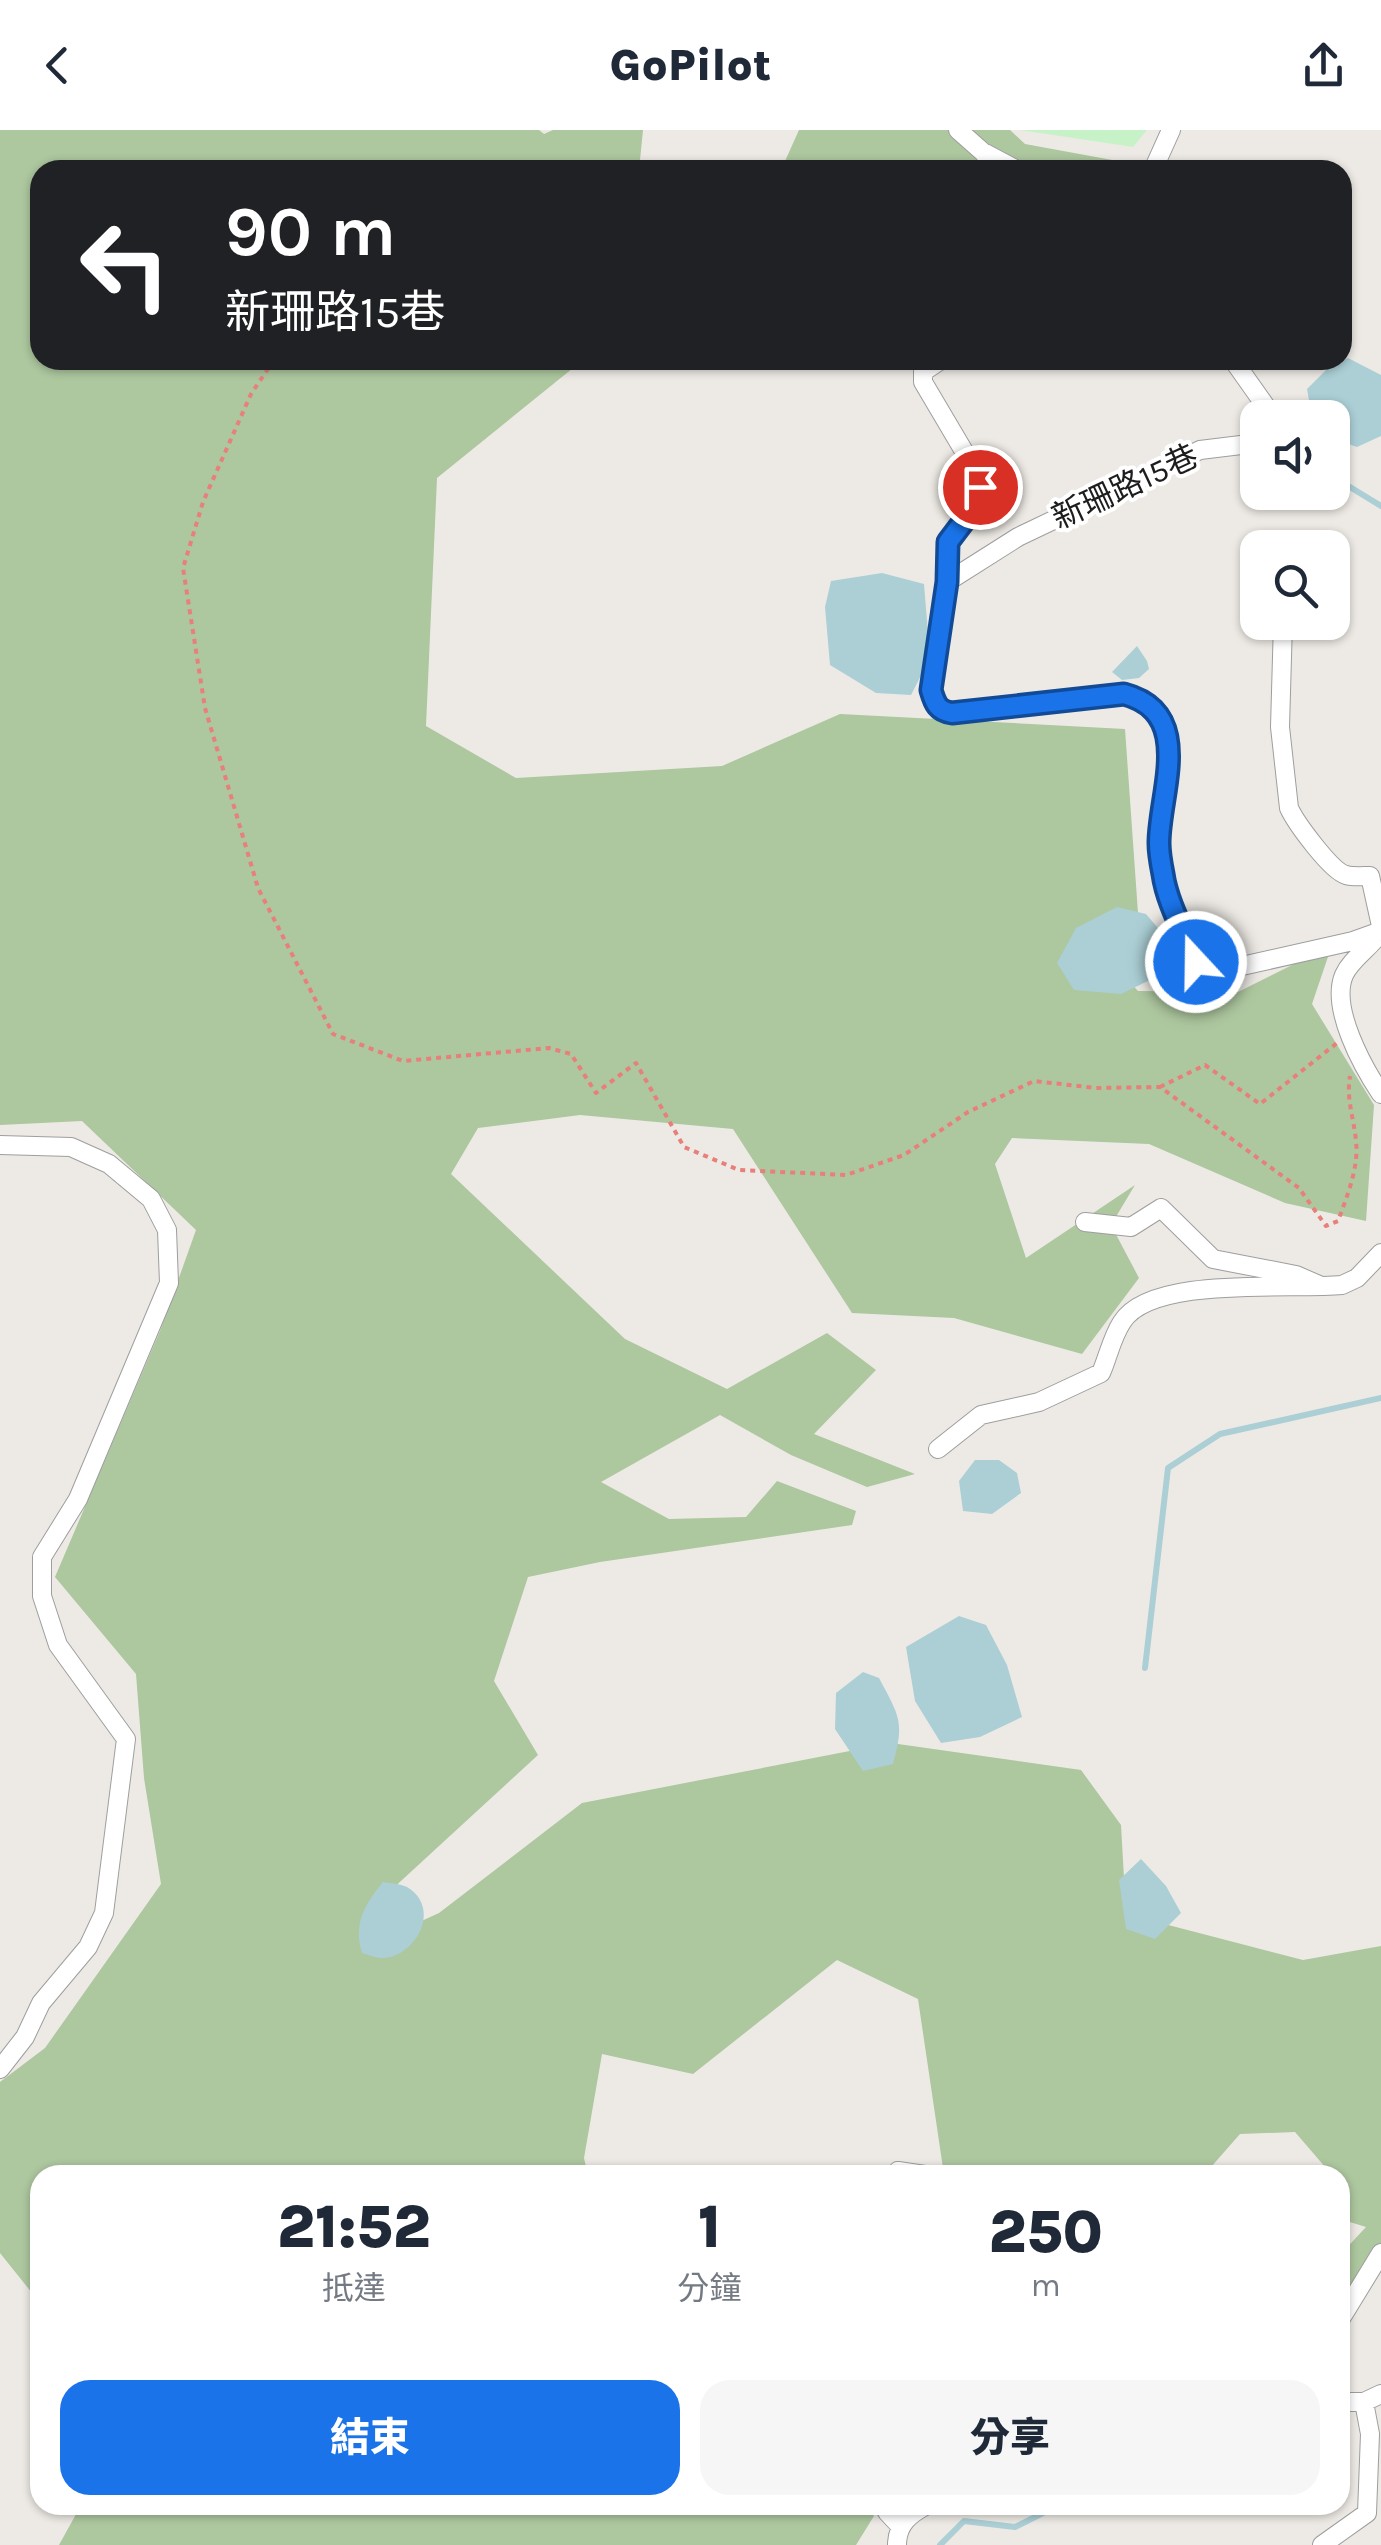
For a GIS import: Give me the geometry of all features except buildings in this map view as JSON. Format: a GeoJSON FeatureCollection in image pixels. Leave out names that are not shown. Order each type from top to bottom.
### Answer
{"type":"FeatureCollection","features":[{"type":"Feature","properties":{"kind":"lane"},"geometry":{"type":"LineString","coordinates":[[958,130],[998,160]]}},
{"type":"Feature","properties":{"kind":"lane"},"geometry":{"type":"LineString","coordinates":[[1154,160],[1172,130]]}},
{"type":"Feature","properties":{"kind":"lane"},"geometry":{"type":"LineString","coordinates":[[984,153],[989,160]]}},
{"type":"Feature","properties":{"kind":"lane"},"geometry":{"type":"LineString","coordinates":[[927,370],[923,382],[978,475],[980,487],[976,505],[948,542],[947,582],[931,690],[935,704],[942,712],[1124,694],[1144,699],[1154,709],[1166,737],[1170,772],[1159,842],[1163,879],[1196,962],[1215,972],[1353,941],[1381,930]]}},
{"type":"Feature","properties":{"kind":"lane"},"geometry":{"type":"LineString","coordinates":[[1240,370],[1261,400]]}},
{"type":"Feature","properties":{"kind":"lane","name":"新珊路15巷"},"geometry":{"type":"LineString","coordinates":[[947,582],[1018,537],[1200,450],[1240,445]]}},
{"type":"Feature","properties":{"kind":"lane"},"geometry":{"type":"LineString","coordinates":[[1282,640],[1280,728],[1289,808],[1336,869],[1344,875],[1370,876],[1381,930]]}},
{"type":"Feature","properties":{"kind":"lane"},"geometry":{"type":"LineString","coordinates":[[1381,930],[1345,972],[1340,988],[1352,1040],[1381,1094]]}},
{"type":"Feature","properties":{"kind":"lane"},"geometry":{"type":"LineString","coordinates":[[0,1145],[71,1146],[109,1164],[151,1199],[168,1230],[168,1284],[78,1500],[42,1558],[42,1596],[58,1645],[126,1739],[104,1912],[88,1947],[41,2003],[25,2037],[0,2069]]}},
{"type":"Feature","properties":{"kind":"lane"},"geometry":{"type":"LineString","coordinates":[[1085,1222],[1131,1227],[1161,1208],[1214,1259],[1296,1275],[1322,1287]]}},
{"type":"Feature","properties":{"kind":"lane"},"geometry":{"type":"LineString","coordinates":[[938,1449],[981,1415],[1039,1402],[1101,1373],[1122,1320],[1150,1299],[1200,1289],[1342,1286],[1357,1278],[1381,1253]]}},
{"type":"Feature","properties":{"kind":"lane"},"geometry":{"type":"LineString","coordinates":[[1350,2304],[1381,2253]]}},
{"type":"Feature","properties":{"kind":"lane"},"geometry":{"type":"LineString","coordinates":[[1322,2545],[1366,2513],[1372,2398]]}},
{"type":"Feature","properties":{"kind":"path"},"geometry":{"type":"LineString","coordinates":[[267,370],[251,394],[203,502],[183,568],[205,708],[258,888],[333,1034],[403,1062],[549,1048],[571,1054],[596,1092],[636,1063],[684,1148],[739,1170],[846,1175],[904,1155],[968,1112],[1034,1081],[1096,1088],[1160,1087],[1205,1065],[1260,1104],[1352,1040]]}},
{"type":"Feature","properties":{"kind":"path"},"geometry":{"type":"LineString","coordinates":[[1160,1087],[1299,1188],[1326,1226],[1338,1221],[1353,1181],[1357,1144],[1347,1097],[1352,1040]]}},
{"type":"Feature","properties":{"kind":"green space"},"geometry":{"type":"Polygon","coordinates":[[[0,130],[539,130],[544,134],[553,130],[643,130],[640,160],[30,160],[30,370],[571,370],[437,478],[426,726],[516,778],[722,766],[840,714],[1125,729],[1138,913],[1103,952],[1138,991],[1238,992],[1332,945],[1312,1004],[1374,1105],[1366,1221],[1285,1203],[1149,1144],[1012,1138],[995,1164],[1026,1258],[1135,1185],[1111,1225],[1139,1278],[1082,1354],[954,1318],[852,1313],[733,1129],[580,1115],[478,1128],[451,1174],[625,1339],[727,1389],[827,1333],[876,1370],[814,1434],[915,1474],[867,1487],[791,1455],[720,1415],[601,1482],[669,1519],[746,1517],[777,1481],[856,1511],[852,1525],[600,1562],[528,1577],[494,1681],[538,1755],[377,1903],[382,1939],[439,1913],[582,1803],[891,1743],[1081,1770],[1121,1825],[1126,1914],[1303,1960],[1381,1946],[1381,2257],[1350,2305],[1350,2244],[1366,2227],[1350,2222],[1350,2165],[1323,2165],[1295,2132],[1240,2134],[1213,2165],[943,2165],[918,1999],[837,1960],[693,2074],[602,2054],[586,2165],[30,2165],[30,2290],[0,2253],[0,2082],[45,2048],[161,1884],[144,1778],[136,1674],[55,1577],[160,1331],[196,1230],[82,1121],[0,1125],[0,130]]]}},
{"type":"Feature","properties":{"kind":"green space"},"geometry":{"type":"Polygon","coordinates":[[[799,130],[1010,130],[1025,144],[1112,160],[786,160],[799,130]]]}},
{"type":"Feature","properties":{"kind":"green space"},"geometry":{"type":"Polygon","coordinates":[[[1020,130],[1147,130],[1133,147],[1020,130]]]}},
{"type":"Feature","properties":{"kind":"green space"},"geometry":{"type":"Polygon","coordinates":[[[75,2516],[874,2516],[856,2545],[59,2545],[75,2516]]]}},
{"type":"Feature","properties":{"kind":"water"},"geometry":{"type":"Polygon","coordinates":[[[1352,360],[1381,375],[1381,436],[1357,447],[1350,445],[1350,400],[1309,400],[1307,389],[1326,370],[1352,370],[1352,360]]]}},
{"type":"Feature","properties":{"kind":"water"},"geometry":{"type":"Polygon","coordinates":[[[882,573],[924,584],[930,658],[911,695],[876,693],[830,665],[825,607],[831,581],[882,573]]]}},
{"type":"Feature","properties":{"kind":"water"},"geometry":{"type":"Polygon","coordinates":[[[1137,646],[1149,669],[1139,678],[1122,680],[1112,672],[1137,646]]]}},
{"type":"Feature","properties":{"kind":"water"},"geometry":{"type":"Polygon","coordinates":[[[1117,907],[1146,914],[1164,935],[1152,979],[1121,994],[1074,990],[1057,963],[1076,928],[1117,907]]]}},
{"type":"Feature","properties":{"kind":"water"},"geometry":{"type":"Polygon","coordinates":[[[975,1460],[999,1460],[1017,1473],[1021,1493],[992,1514],[963,1511],[959,1481],[975,1460]]]}},
{"type":"Feature","properties":{"kind":"water"},"geometry":{"type":"Polygon","coordinates":[[[959,1616],[986,1625],[1007,1665],[1022,1717],[980,1737],[941,1743],[915,1701],[906,1647],[959,1616]]]}},
{"type":"Feature","properties":{"kind":"water"},"geometry":{"type":"Polygon","coordinates":[[[863,1672],[879,1678],[898,1719],[899,1738],[893,1764],[863,1771],[835,1729],[836,1693],[863,1672]]]}},
{"type":"Feature","properties":{"kind":"water"},"geometry":{"type":"Polygon","coordinates":[[[1141,1859],[1166,1886],[1181,1913],[1155,1939],[1126,1929],[1119,1880],[1141,1859]]]}},
{"type":"Feature","properties":{"kind":"water"},"geometry":{"type":"Polygon","coordinates":[[[383,1882],[407,1887],[423,1906],[424,1917],[407,1948],[382,1958],[362,1953],[359,1933],[366,1907],[383,1882]]]}},
{"type":"Feature","properties":{"kind":"waterway"},"geometry":{"type":"LineString","coordinates":[[1350,487],[1381,506]]}},
{"type":"Feature","properties":{"kind":"waterway"},"geometry":{"type":"LineString","coordinates":[[1145,1668],[1168,1468],[1220,1434],[1381,1398]]}},
{"type":"Feature","properties":{"kind":"waterway"},"geometry":{"type":"LineString","coordinates":[[940,2545],[964,2521],[1015,2527],[1039,2515]]}},
{"type":"Feature","properties":{"kind":"route"},"geometry":{"type":"LineString","coordinates":[[980,487],[976,505],[948,542],[947,582],[931,690],[935,704],[942,712],[952,713],[1124,694],[1144,699],[1160,720],[1170,772],[1159,842],[1163,879],[1196,962]]}}]}
